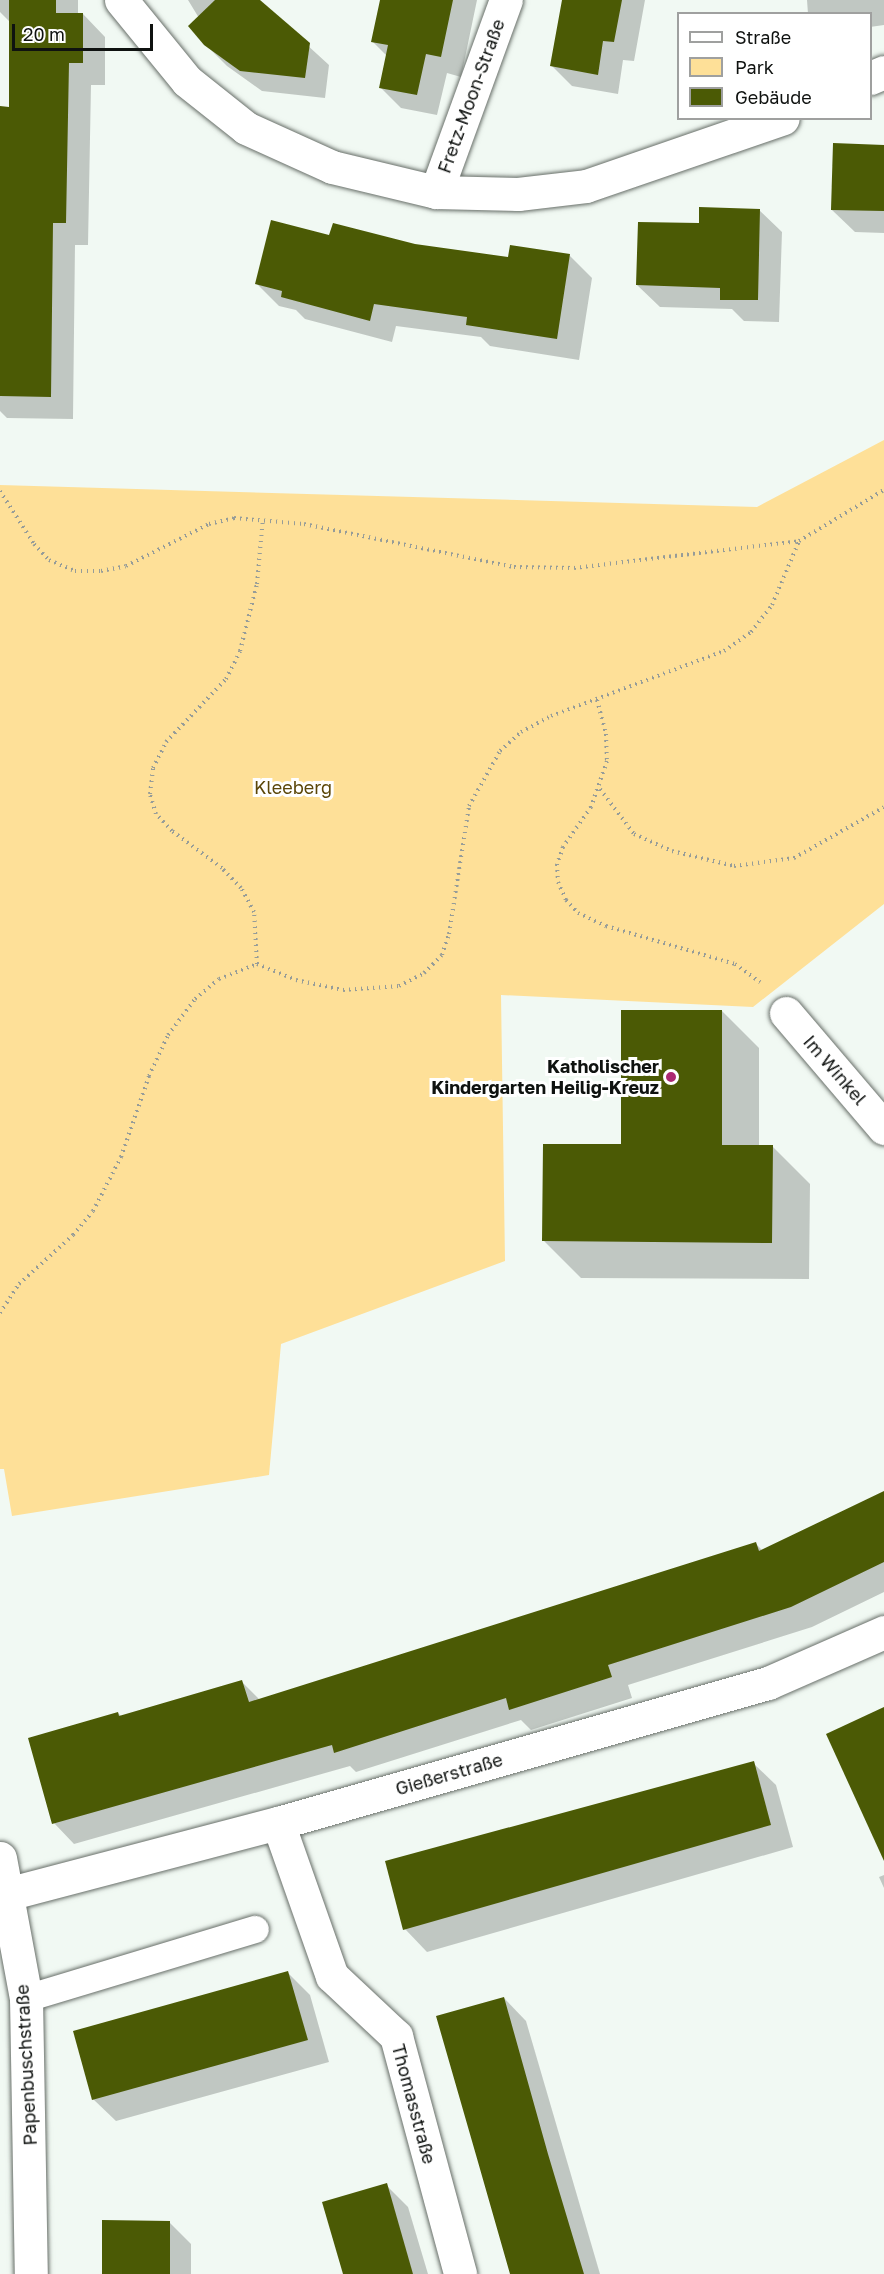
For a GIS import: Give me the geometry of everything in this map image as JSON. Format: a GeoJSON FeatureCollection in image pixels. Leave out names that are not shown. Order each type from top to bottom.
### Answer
{"type":"FeatureCollection","features":[{"type":"Feature","properties":{"kind":"street"},"geometry":{"type":"LineString","coordinates":[[121,0],[187,81],[246,128],[332,167],[436,192],[518,194],[586,186],[777,120]]}},
{"type":"Feature","properties":{"kind":"street","name":"Fretz-Moon-Straße"},"geometry":{"type":"LineString","coordinates":[[436,192],[506,0]]}},
{"type":"Feature","properties":{"kind":"street","name":"Im Winkel"},"geometry":{"type":"LineString","coordinates":[[786,1013],[884,1128]]}},
{"type":"Feature","properties":{"kind":"street","name":"Gießerstraße"},"geometry":{"type":"LineString","coordinates":[[7,1894],[278,1823],[768,1683],[884,1632]]}},
{"type":"Feature","properties":{"kind":"street","name":"Thomasstraße"},"geometry":{"type":"LineString","coordinates":[[278,1823],[332,1976],[396,2036],[460,2274]]}},
{"type":"Feature","properties":{"kind":"street","name":"Papenbuschstraße"},"geometry":{"type":"LineString","coordinates":[[0,1858],[26,1998],[31,2274]]}},
{"type":"Feature","properties":{"kind":"lane"},"geometry":{"type":"LineString","coordinates":[[26,1998],[255,1929]]}},
{"type":"Feature","properties":{"kind":"path"},"geometry":{"type":"LineString","coordinates":[[0,491],[34,544],[49,560],[75,571],[126,566],[209,524],[234,518],[263,518],[542,569],[799,541],[884,490]]}},
{"type":"Feature","properties":{"kind":"path"},"geometry":{"type":"LineString","coordinates":[[257,964],[254,912],[241,888],[172,831],[156,814],[150,794],[153,768],[166,742],[226,679],[240,651],[257,584],[263,518]]}},
{"type":"Feature","properties":{"kind":"path"},"geometry":{"type":"LineString","coordinates":[[0,1313],[18,1284],[74,1235],[93,1211],[121,1157],[149,1076],[168,1035],[195,999],[219,979],[257,964],[296,980],[343,990],[399,986],[424,974],[441,955],[449,934],[467,817],[483,777],[500,751],[521,732],[551,716],[724,651],[751,632],[772,605],[799,541]]}},
{"type":"Feature","properties":{"kind":"path"},"geometry":{"type":"LineString","coordinates":[[597,700],[606,734],[607,761],[600,788],[563,847],[557,864],[558,882],[566,900],[578,913],[606,926],[735,964],[758,978],[786,1013]]}},
{"type":"Feature","properties":{"kind":"path"},"geometry":{"type":"LineString","coordinates":[[600,788],[634,834],[672,851],[734,866],[794,858],[884,807]]}},
{"type":"Feature","properties":{"kind":"green space","name":"Kleeberg"},"geometry":{"type":"Polygon","coordinates":[[[884,440],[884,904],[753,1007],[501,995],[505,1261],[281,1344],[269,1475],[12,1516],[4,1469],[0,1469],[0,485],[757,507],[884,440]]]}},
{"type":"Feature","properties":{"kind":"building"},"geometry":{"type":"Polygon","coordinates":[[[9,0],[56,0],[56,13],[83,13],[83,63],[69,63],[66,223],[53,223],[51,397],[0,396],[0,106],[9,107],[9,0]]]}},
{"type":"Feature","properties":{"kind":"building"},"geometry":{"type":"Polygon","coordinates":[[[215,0],[260,0],[310,43],[305,78],[240,71],[204,45],[188,26],[215,0]]]}},
{"type":"Feature","properties":{"kind":"building"},"geometry":{"type":"Polygon","coordinates":[[[380,0],[453,0],[441,57],[426,54],[417,95],[379,88],[388,45],[371,42],[380,0]]]}},
{"type":"Feature","properties":{"kind":"building"},"geometry":{"type":"Polygon","coordinates":[[[562,0],[622,0],[614,42],[603,41],[598,75],[550,66],[562,0]]]}},
{"type":"Feature","properties":{"kind":"building"},"geometry":{"type":"Polygon","coordinates":[[[833,143],[884,145],[884,211],[831,210],[833,143]]]}},
{"type":"Feature","properties":{"kind":"building"},"geometry":{"type":"Polygon","coordinates":[[[699,207],[760,209],[758,300],[720,300],[720,288],[636,285],[638,222],[699,223],[699,207]]]}},
{"type":"Feature","properties":{"kind":"building"},"geometry":{"type":"Polygon","coordinates":[[[271,220],[329,235],[333,223],[415,244],[508,257],[510,245],[570,254],[557,339],[466,325],[467,317],[374,304],[370,321],[281,297],[282,291],[255,284],[271,220]]]}},
{"type":"Feature","properties":{"kind":"building","name":"Katholischer Kindergarten Heilig-Kreuz"},"geometry":{"type":"Polygon","coordinates":[[[621,1010],[722,1010],[722,1145],[773,1145],[772,1243],[542,1241],[543,1144],[621,1144],[621,1010]]]}},
{"type":"Feature","properties":{"kind":"building"},"geometry":{"type":"Polygon","coordinates":[[[884,1491],[884,1562],[791,1607],[608,1665],[612,1677],[509,1710],[506,1698],[334,1753],[332,1745],[52,1824],[28,1738],[118,1712],[119,1716],[242,1680],[249,1702],[756,1542],[759,1551],[884,1491]]]}},
{"type":"Feature","properties":{"kind":"building"},"geometry":{"type":"Polygon","coordinates":[[[884,1707],[884,1861],[826,1734],[884,1707]]]}},
{"type":"Feature","properties":{"kind":"building"},"geometry":{"type":"Polygon","coordinates":[[[754,1761],[771,1825],[403,1930],[385,1861],[754,1761]]]}},
{"type":"Feature","properties":{"kind":"building"},"geometry":{"type":"Polygon","coordinates":[[[288,1971],[308,2040],[92,2100],[73,2031],[288,1971]]]}},
{"type":"Feature","properties":{"kind":"building"},"geometry":{"type":"Polygon","coordinates":[[[504,1997],[584,2274],[510,2274],[436,2016],[504,1997]]]}},
{"type":"Feature","properties":{"kind":"building"},"geometry":{"type":"Polygon","coordinates":[[[387,2183],[413,2274],[343,2274],[322,2202],[387,2183]]]}},
{"type":"Feature","properties":{"kind":"building"},"geometry":{"type":"Polygon","coordinates":[[[102,2220],[170,2221],[170,2274],[102,2274],[102,2220]]]}},
{"type":"Feature","properties":{"kind":"place","name":"Katholischer Kindergarten Heilig-Kreuz"},"geometry":{"type":"Point","coordinates":[671,1077]}}]}
